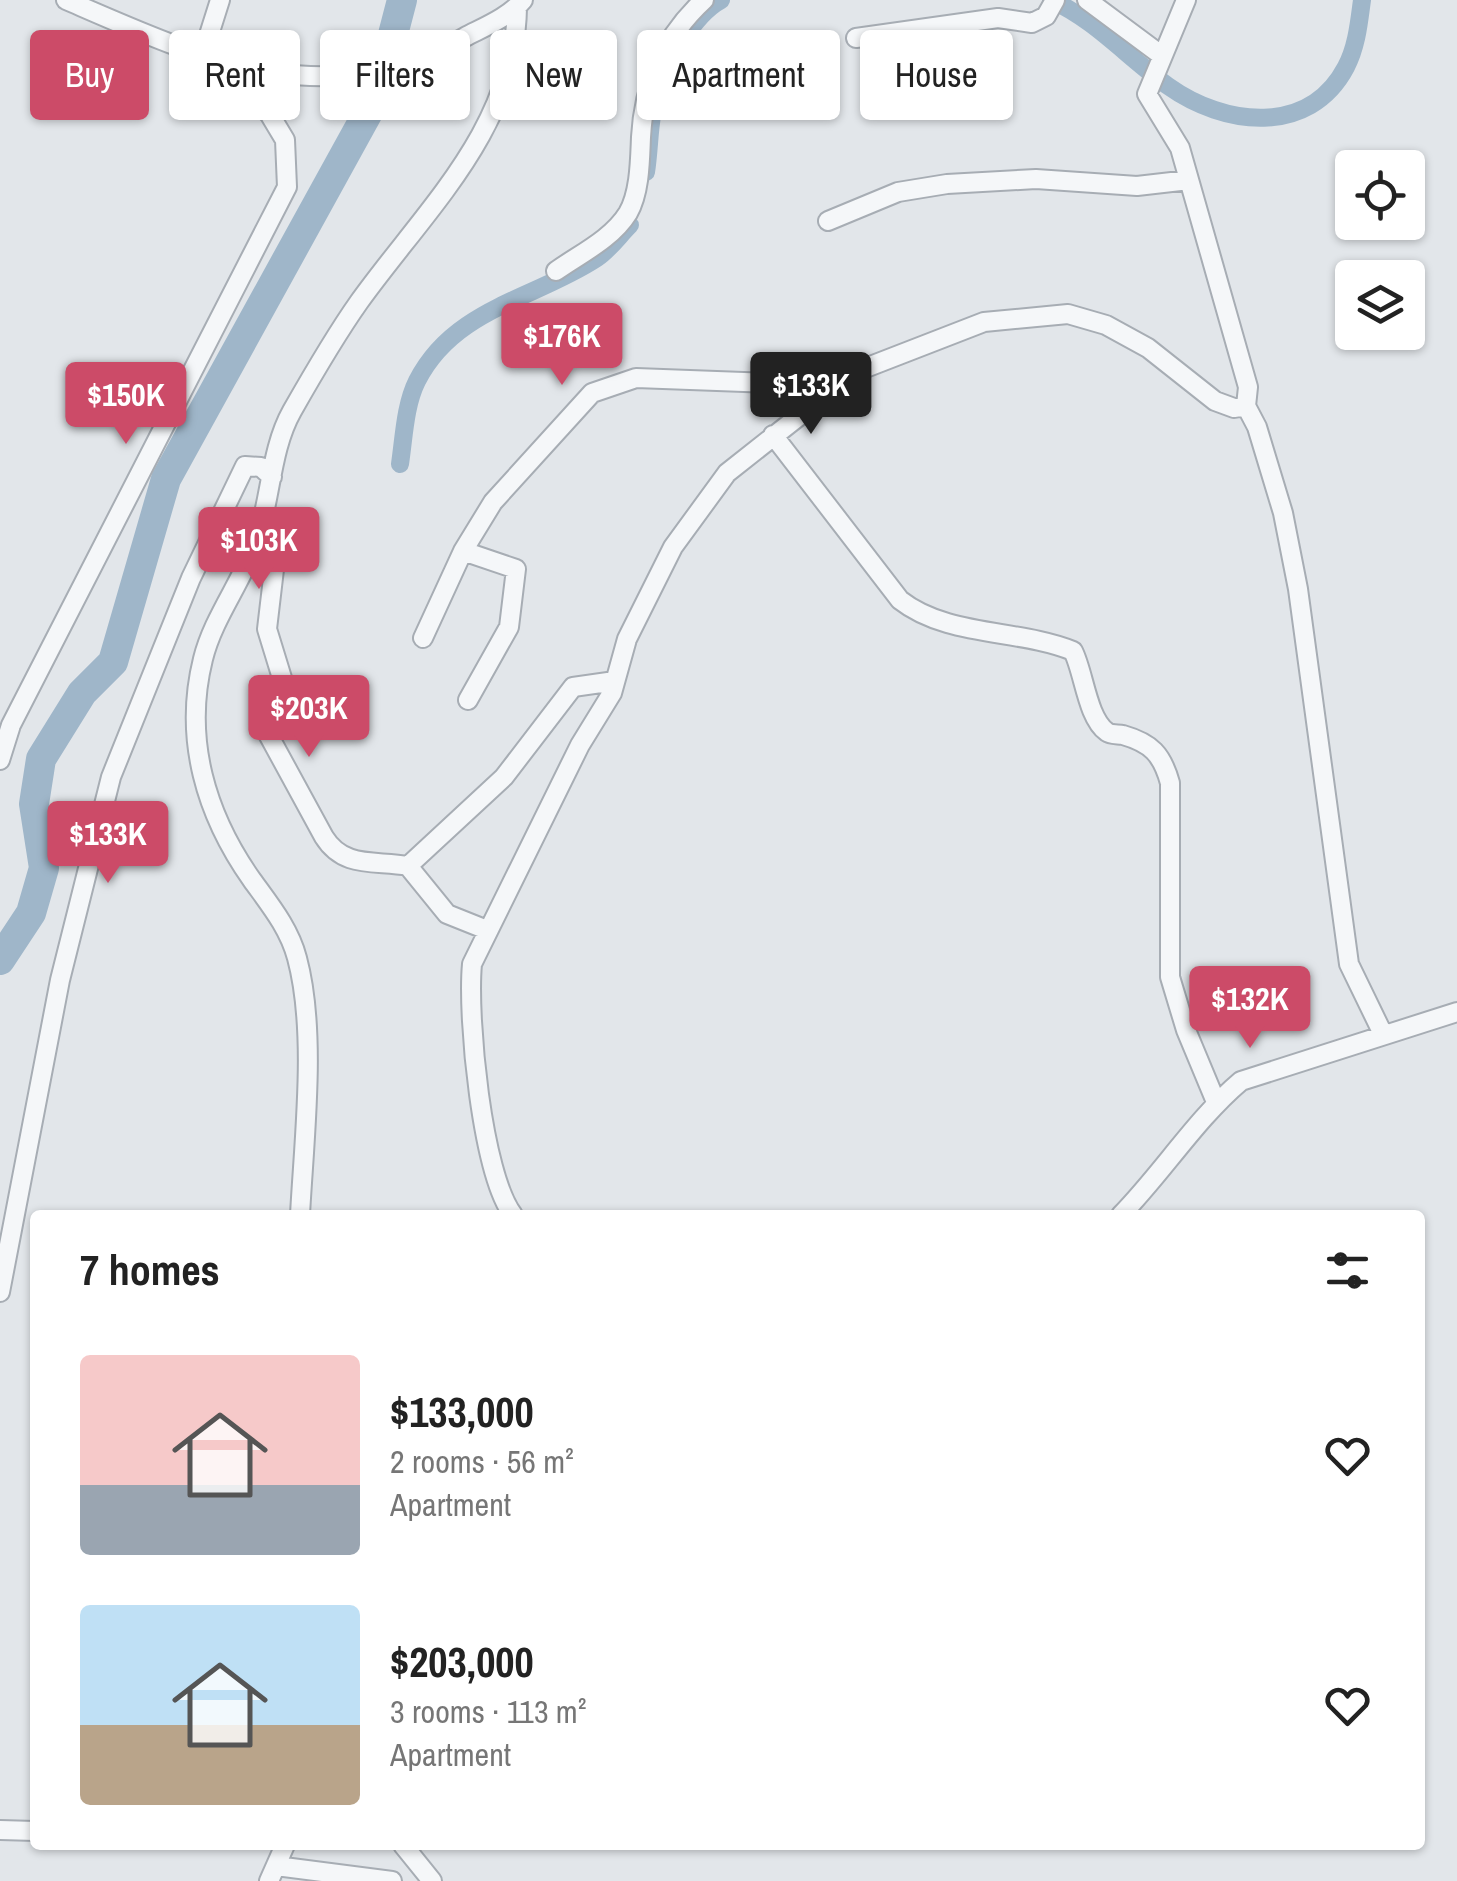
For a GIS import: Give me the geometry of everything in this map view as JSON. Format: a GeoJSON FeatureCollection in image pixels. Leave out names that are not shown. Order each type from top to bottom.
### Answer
{"type":"FeatureCollection","features":[{"type":"Feature","properties":{"kind":"street"},"geometry":{"type":"LineString","coordinates":[[66,0],[169,43]]}},
{"type":"Feature","properties":{"kind":"street"},"geometry":{"type":"LineString","coordinates":[[213,30],[220,0]]}},
{"type":"Feature","properties":{"kind":"street"},"geometry":{"type":"LineString","coordinates":[[556,271],[606,238],[628,213],[638,174],[649,86],[679,23],[704,0]]}},
{"type":"Feature","properties":{"kind":"street"},"geometry":{"type":"LineString","coordinates":[[1087,0],[1161,55]]}},
{"type":"Feature","properties":{"kind":"street"},"geometry":{"type":"LineString","coordinates":[[1186,0],[1146,88],[1151,104],[1174,134],[1189,180],[1248,387],[1246,406],[1257,427],[1284,514],[1298,589],[1349,964],[1382,1032]]}},
{"type":"Feature","properties":{"kind":"street"},"geometry":{"type":"LineString","coordinates":[[300,77],[329,78],[409,65],[520,4]]}},
{"type":"Feature","properties":{"kind":"street"},"geometry":{"type":"LineString","coordinates":[[300,1210],[306,1084],[298,960],[279,917],[224,838],[207,800],[197,747],[196,697],[204,655],[257,540],[289,416],[358,304],[450,189],[482,134],[516,38],[520,4]]}},
{"type":"Feature","properties":{"kind":"street"},"geometry":{"type":"LineString","coordinates":[[856,38],[998,18],[1032,23],[1050,8]]}},
{"type":"Feature","properties":{"kind":"street"},"geometry":{"type":"LineString","coordinates":[[0,760],[11,726],[287,187],[288,155],[281,131],[273,120]]}},
{"type":"Feature","properties":{"kind":"street"},"geometry":{"type":"LineString","coordinates":[[281,131],[283,120]]}},
{"type":"Feature","properties":{"kind":"street"},"geometry":{"type":"LineString","coordinates":[[828,221],[898,192],[947,184],[1036,179],[1137,186],[1189,180]]}},
{"type":"Feature","properties":{"kind":"street"},"geometry":{"type":"LineString","coordinates":[[511,1210],[497,1182],[472,1038],[472,964],[615,682],[627,639],[673,547],[727,473],[844,380],[871,364],[984,322],[1068,314],[1106,324],[1148,348],[1228,407],[1246,406]]}},
{"type":"Feature","properties":{"kind":"street"},"geometry":{"type":"LineString","coordinates":[[424,638],[463,552],[493,502],[575,408],[614,383],[636,378],[794,384],[844,380]]}},
{"type":"Feature","properties":{"kind":"street"},"geometry":{"type":"LineString","coordinates":[[773,434],[900,600],[912,609],[950,623],[1043,639],[1073,651],[1084,671],[1095,716],[1107,732],[1148,744],[1164,760],[1170,798],[1170,977],[1186,1030],[1216,1102]]}},
{"type":"Feature","properties":{"kind":"street"},"geometry":{"type":"LineString","coordinates":[[0,1292],[60,980],[112,777],[191,578],[245,466],[261,467],[272,477]]}},
{"type":"Feature","properties":{"kind":"street"},"geometry":{"type":"LineString","coordinates":[[257,540],[275,561],[268,630],[282,678],[265,707],[263,725],[332,850],[352,861],[408,866],[448,914],[486,930]]}},
{"type":"Feature","properties":{"kind":"street"},"geometry":{"type":"LineString","coordinates":[[463,552],[516,569],[509,627],[468,700]]}},
{"type":"Feature","properties":{"kind":"street"},"geometry":{"type":"LineString","coordinates":[[408,866],[504,777],[573,686],[615,682]]}},
{"type":"Feature","properties":{"kind":"street"},"geometry":{"type":"LineString","coordinates":[[1126,1210],[1158,1177],[1216,1102],[1242,1080],[1382,1032],[1457,1012]]}},
{"type":"Feature","properties":{"kind":"street"},"geometry":{"type":"LineString","coordinates":[[0,1830],[30,1831]]}},
{"type":"Feature","properties":{"kind":"street"},"geometry":{"type":"LineString","coordinates":[[282,1850],[273,1874],[392,1881]]}},
{"type":"Feature","properties":{"kind":"street"},"geometry":{"type":"LineString","coordinates":[[407,1850],[432,1881]]}},
{"type":"Feature","properties":{"kind":"waterway"},"geometry":{"type":"LineString","coordinates":[[0,960],[31,913],[44,868],[34,804],[41,759],[82,693],[113,662],[166,479],[377,96],[402,0]]}},
{"type":"Feature","properties":{"kind":"waterway"},"geometry":{"type":"LineString","coordinates":[[646,172],[652,111],[661,80],[691,28],[721,0]]}},
{"type":"Feature","properties":{"kind":"waterway"},"geometry":{"type":"LineString","coordinates":[[1051,0],[1083,18],[1190,100],[1214,110],[1264,118],[1310,105],[1330,90],[1353,51],[1362,0]]}},
{"type":"Feature","properties":{"kind":"waterway"},"geometry":{"type":"LineString","coordinates":[[400,464],[410,400],[433,356],[474,321],[597,258],[630,225]]}}]}
